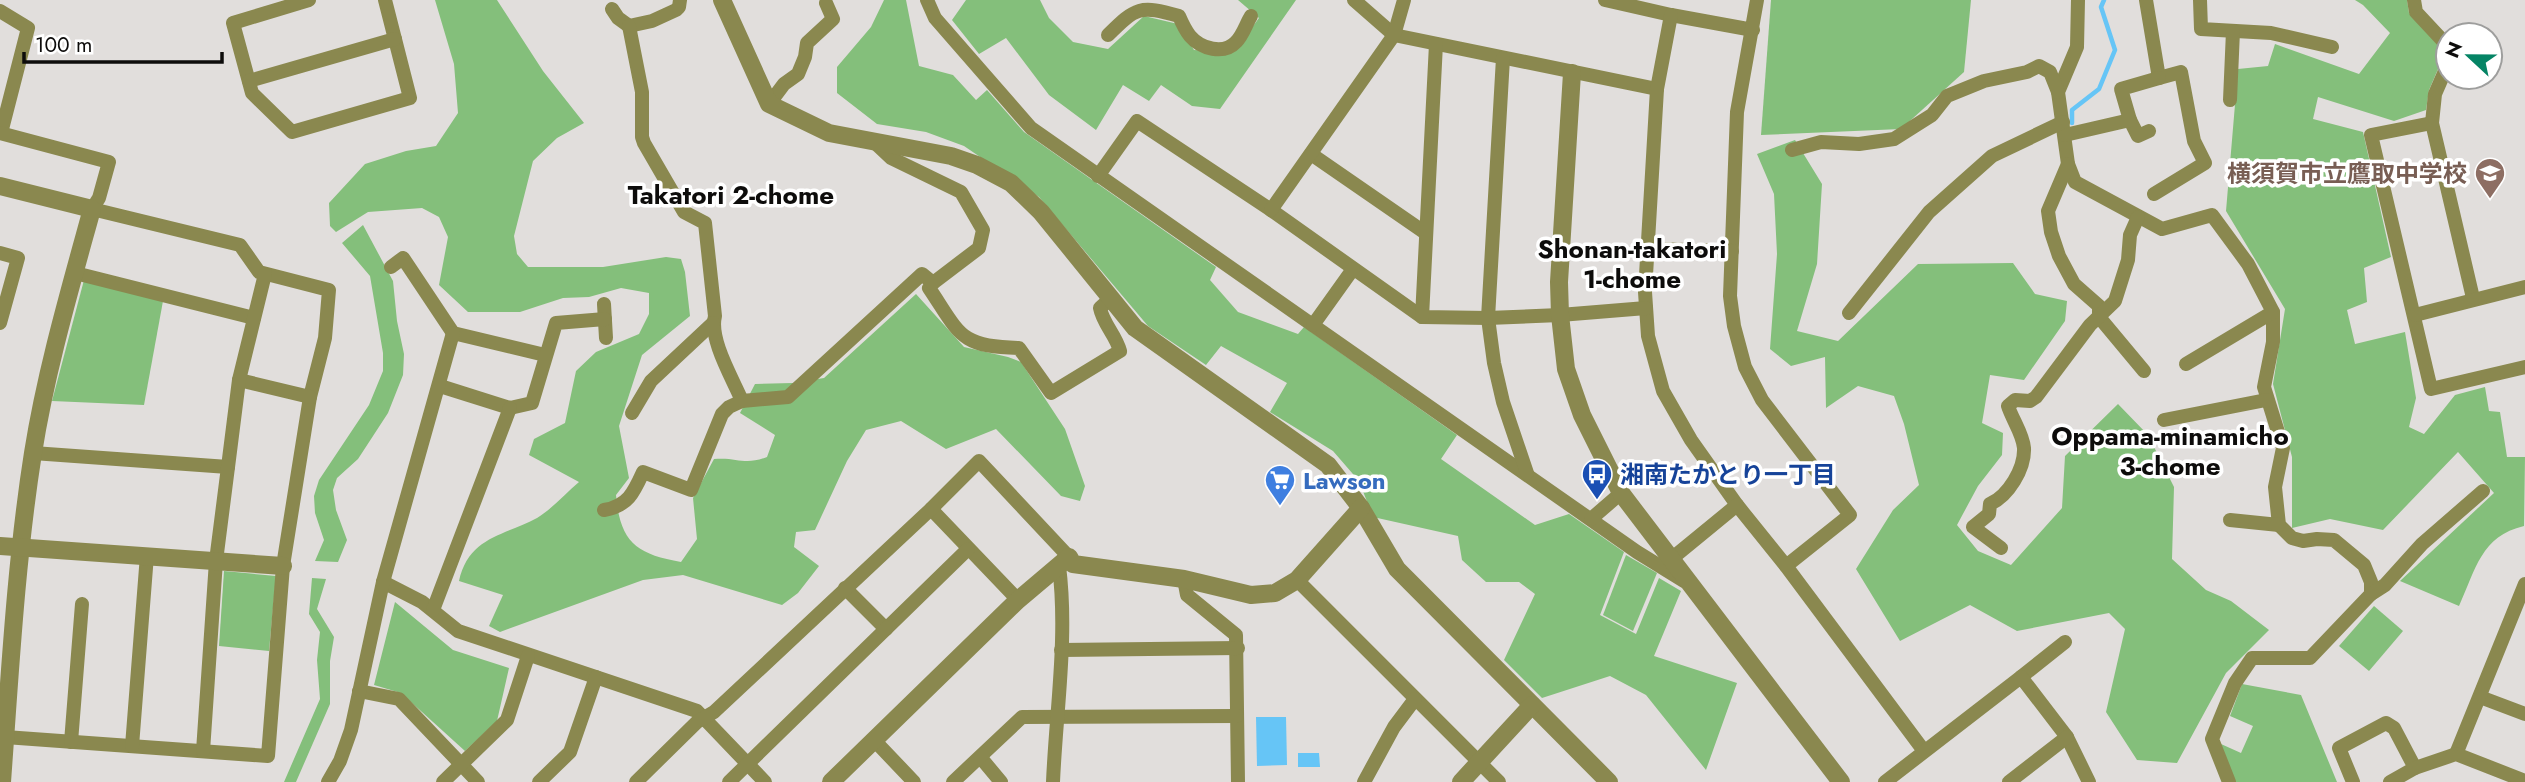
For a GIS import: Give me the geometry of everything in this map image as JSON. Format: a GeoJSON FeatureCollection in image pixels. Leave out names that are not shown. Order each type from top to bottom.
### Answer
{"type":"FeatureCollection","features":[{"type":"Feature","properties":{"kind":"street"},"geometry":{"type":"LineString","coordinates":[[309,0],[233,23],[252,93],[292,132],[410,99],[385,0]]}},
{"type":"Feature","properties":{"kind":"street"},"geometry":{"type":"LineString","coordinates":[[629,26],[652,21],[676,10],[680,7],[680,0]]}},
{"type":"Feature","properties":{"kind":"street"},"geometry":{"type":"LineString","coordinates":[[721,0],[769,104],[829,133],[951,156],[977,165],[1012,183],[1041,212],[1135,328],[1328,465],[1361,508],[1397,569],[1609,782]]}},
{"type":"Feature","properties":{"kind":"street"},"geometry":{"type":"LineString","coordinates":[[927,0],[935,18],[1031,128],[1591,519],[1687,583]]}},
{"type":"Feature","properties":{"kind":"street"},"geometry":{"type":"LineString","coordinates":[[1354,0],[1394,35],[1657,89]]}},
{"type":"Feature","properties":{"kind":"street"},"geometry":{"type":"LineString","coordinates":[[1270,210],[1394,35],[1404,0]]}},
{"type":"Feature","properties":{"kind":"street"},"geometry":{"type":"LineString","coordinates":[[1605,0],[1633,3],[1671,15],[1753,30]]}},
{"type":"Feature","properties":{"kind":"street"},"geometry":{"type":"LineString","coordinates":[[1757,0],[1737,112],[1730,296],[1734,326],[1745,367],[1762,400],[1850,515],[1786,566]]}},
{"type":"Feature","properties":{"kind":"street"},"geometry":{"type":"LineString","coordinates":[[2058,92],[2077,47],[2077,0]]}},
{"type":"Feature","properties":{"kind":"street"},"geometry":{"type":"LineString","coordinates":[[2146,0],[2159,78]]}},
{"type":"Feature","properties":{"kind":"street"},"geometry":{"type":"LineString","coordinates":[[2200,0],[2201,29],[2271,33],[2332,47]]}},
{"type":"Feature","properties":{"kind":"street"},"geometry":{"type":"LineString","coordinates":[[2414,0],[2416,12],[2444,42],[2445,71],[2435,94],[2432,123],[2473,298]]}},
{"type":"Feature","properties":{"kind":"street"},"geometry":{"type":"LineString","coordinates":[[769,104],[784,83],[798,74],[807,43],[832,19],[826,3]]}},
{"type":"Feature","properties":{"kind":"street"},"geometry":{"type":"LineString","coordinates":[[612,9],[618,18],[629,26],[642,92],[642,137],[684,212],[705,223],[715,316],[713,323],[718,345],[742,401]]}},
{"type":"Feature","properties":{"kind":"street"},"geometry":{"type":"LineString","coordinates":[[0,10],[28,28],[1,133],[109,162],[99,198],[92,209],[75,273],[41,408],[33,453],[7,642],[2,782]]}},
{"type":"Feature","properties":{"kind":"street"},"geometry":{"type":"LineString","coordinates":[[1108,35],[1129,15],[1140,10],[1158,11],[1178,16],[1191,37],[1200,44],[1216,50],[1227,49],[1237,41],[1251,16]]}},
{"type":"Feature","properties":{"kind":"street"},"geometry":{"type":"LineString","coordinates":[[1671,15],[1657,89],[1647,249],[1648,336],[1662,391],[1691,440],[1737,505],[1924,751]]}},
{"type":"Feature","properties":{"kind":"street"},"geometry":{"type":"LineString","coordinates":[[2230,100],[2233,31]]}},
{"type":"Feature","properties":{"kind":"street"},"geometry":{"type":"LineString","coordinates":[[249,81],[395,39]]}},
{"type":"Feature","properties":{"kind":"street"},"geometry":{"type":"LineString","coordinates":[[1422,317],[1424,232],[1436,44]]}},
{"type":"Feature","properties":{"kind":"street"},"geometry":{"type":"LineString","coordinates":[[1503,58],[1488,318],[1503,402],[1528,475]]}},
{"type":"Feature","properties":{"kind":"street"},"geometry":{"type":"LineString","coordinates":[[1792,150],[1821,142],[1859,144],[1894,139],[1932,116],[1947,96],[1984,81],[2027,72],[2039,66],[2050,72],[2058,92],[2068,164],[2075,182],[2162,229],[2212,215],[2249,264],[2273,312],[2273,342],[2264,387],[2283,449],[2275,487],[2279,525],[2292,538],[2303,541],[2334,540],[2364,565],[2371,582],[2371,594]]}},
{"type":"Feature","properties":{"kind":"street"},"geometry":{"type":"LineString","coordinates":[[2149,131],[2138,136],[2121,89],[2181,72],[2194,141],[2205,163],[2154,194]]}},
{"type":"Feature","properties":{"kind":"street"},"geometry":{"type":"LineString","coordinates":[[1572,73],[1559,282],[1566,369],[1582,415],[1621,493],[1841,782]]}},
{"type":"Feature","properties":{"kind":"street"},"geometry":{"type":"LineString","coordinates":[[1849,313],[1930,212],[1992,156],[2064,129],[2130,120]]}},
{"type":"Feature","properties":{"kind":"street"},"geometry":{"type":"LineString","coordinates":[[1098,176],[1138,121],[1422,317],[1488,318],[1646,308]]}},
{"type":"Feature","properties":{"kind":"street"},"geometry":{"type":"LineString","coordinates":[[2432,123],[2371,135],[2431,389],[2525,368]]}},
{"type":"Feature","properties":{"kind":"street"},"geometry":{"type":"LineString","coordinates":[[874,142],[891,158],[961,192],[984,230],[979,248],[929,288],[958,330],[970,341],[980,345],[1019,348],[1051,393],[1120,351],[1117,339],[1102,317],[1100,308],[1111,298]]}},
{"type":"Feature","properties":{"kind":"street"},"geometry":{"type":"LineString","coordinates":[[1311,154],[1424,232]]}},
{"type":"Feature","properties":{"kind":"street"},"geometry":{"type":"LineString","coordinates":[[2068,164],[2048,211],[2050,232],[2074,284],[2099,306],[2099,317],[2144,371]]}},
{"type":"Feature","properties":{"kind":"street"},"geometry":{"type":"LineString","coordinates":[[0,186],[240,245],[259,272],[329,290],[325,338],[310,397],[283,566],[268,756],[5,737]]}},
{"type":"Feature","properties":{"kind":"street"},"geometry":{"type":"LineString","coordinates":[[2001,548],[1973,527],[1989,514],[1990,504],[2000,499],[2019,472],[2024,449],[2008,405],[2015,400],[2030,401],[2036,397],[2090,325],[2115,301],[2128,260],[2130,235],[2138,217]]}},
{"type":"Feature","properties":{"kind":"street"},"geometry":{"type":"LineString","coordinates":[[1647,249],[1732,251]]}},
{"type":"Feature","properties":{"kind":"street"},"geometry":{"type":"LineString","coordinates":[[0,253],[18,258],[0,323]]}},
{"type":"Feature","properties":{"kind":"street"},"geometry":{"type":"LineString","coordinates":[[391,267],[404,258],[453,333],[545,355]]}},
{"type":"Feature","properties":{"kind":"street"},"geometry":{"type":"LineString","coordinates":[[1313,325],[1353,269]]}},
{"type":"Feature","properties":{"kind":"street"},"geometry":{"type":"LineString","coordinates":[[75,273],[254,318]]}},
{"type":"Feature","properties":{"kind":"street"},"geometry":{"type":"LineString","coordinates":[[203,751],[216,561],[239,380],[265,274]]}},
{"type":"Feature","properties":{"kind":"street"},"geometry":{"type":"LineString","coordinates":[[604,510],[614,508],[633,495],[643,472],[691,491],[722,414],[729,407],[742,401],[788,397],[922,274],[933,283]]}},
{"type":"Feature","properties":{"kind":"street"},"geometry":{"type":"LineString","coordinates":[[2415,315],[2473,298],[2525,287]]}},
{"type":"Feature","properties":{"kind":"street"},"geometry":{"type":"LineString","coordinates":[[440,386],[510,408],[532,403],[556,323],[604,311],[606,338]]}},
{"type":"Feature","properties":{"kind":"street"},"geometry":{"type":"LineString","coordinates":[[2186,364],[2273,312]]}},
{"type":"Feature","properties":{"kind":"street"},"geometry":{"type":"LineString","coordinates":[[632,413],[651,381],[713,323]]}},
{"type":"Feature","properties":{"kind":"street"},"geometry":{"type":"LineString","coordinates":[[328,782],[345,747],[383,582],[453,333]]}},
{"type":"Feature","properties":{"kind":"street"},"geometry":{"type":"LineString","coordinates":[[239,380],[310,397]]}},
{"type":"Feature","properties":{"kind":"street"},"geometry":{"type":"LineString","coordinates":[[2164,420],[2266,400]]}},
{"type":"Feature","properties":{"kind":"street"},"geometry":{"type":"LineString","coordinates":[[433,610],[510,408]]}},
{"type":"Feature","properties":{"kind":"street"},"geometry":{"type":"LineString","coordinates":[[33,453],[228,467]]}},
{"type":"Feature","properties":{"kind":"street"},"geometry":{"type":"LineString","coordinates":[[636,782],[697,722],[714,712],[931,509],[979,461],[1064,562],[1184,579],[1251,595],[1275,593],[1297,580],[1361,508]]}},
{"type":"Feature","properties":{"kind":"street"},"geometry":{"type":"LineString","coordinates":[[2229,782],[2213,739],[2235,683],[2252,658],[2310,658],[2422,544],[2483,491]]}},
{"type":"Feature","properties":{"kind":"street"},"geometry":{"type":"LineString","coordinates":[[1591,519],[1621,493]]}},
{"type":"Feature","properties":{"kind":"street"},"geometry":{"type":"LineString","coordinates":[[1670,560],[1737,505]]}},
{"type":"Feature","properties":{"kind":"street"},"geometry":{"type":"LineString","coordinates":[[931,509],[1018,600]]}},
{"type":"Feature","properties":{"kind":"street"},"geometry":{"type":"LineString","coordinates":[[2230,520],[2279,525]]}},
{"type":"Feature","properties":{"kind":"street"},"geometry":{"type":"LineString","coordinates":[[0,546],[283,566]]}},
{"type":"Feature","properties":{"kind":"street"},"geometry":{"type":"LineString","coordinates":[[729,782],[968,549]]}},
{"type":"Feature","properties":{"kind":"street"},"geometry":{"type":"LineString","coordinates":[[132,746],[147,555]]}},
{"type":"Feature","properties":{"kind":"street"},"geometry":{"type":"LineString","coordinates":[[831,782],[1018,600],[1064,562]]}},
{"type":"Feature","properties":{"kind":"street"},"geometry":{"type":"LineString","coordinates":[[1053,782],[1064,562]]}},
{"type":"Feature","properties":{"kind":"street"},"geometry":{"type":"LineString","coordinates":[[1184,579],[1187,595],[1236,635],[1238,782]]}},
{"type":"Feature","properties":{"kind":"street"},"geometry":{"type":"LineString","coordinates":[[1297,580],[1499,782]]}},
{"type":"Feature","properties":{"kind":"street"},"geometry":{"type":"LineString","coordinates":[[383,582],[402,590],[433,610],[458,631],[697,711],[765,782]]}},
{"type":"Feature","properties":{"kind":"street"},"geometry":{"type":"LineString","coordinates":[[2456,754],[2525,584]]}},
{"type":"Feature","properties":{"kind":"street"},"geometry":{"type":"LineString","coordinates":[[845,588],[886,629]]}},
{"type":"Feature","properties":{"kind":"street"},"geometry":{"type":"LineString","coordinates":[[71,742],[82,604]]}},
{"type":"Feature","properties":{"kind":"street"},"geometry":{"type":"LineString","coordinates":[[1885,782],[2065,642]]}},
{"type":"Feature","properties":{"kind":"street"},"geometry":{"type":"LineString","coordinates":[[1061,650],[1238,648]]}},
{"type":"Feature","properties":{"kind":"street"},"geometry":{"type":"LineString","coordinates":[[443,782],[507,720],[528,656]]}},
{"type":"Feature","properties":{"kind":"street"},"geometry":{"type":"LineString","coordinates":[[539,782],[570,752],[596,677]]}},
{"type":"Feature","properties":{"kind":"street"},"geometry":{"type":"LineString","coordinates":[[2021,677],[2067,737],[2090,782]]}},
{"type":"Feature","properties":{"kind":"street"},"geometry":{"type":"LineString","coordinates":[[359,691],[399,699],[478,782]]}},
{"type":"Feature","properties":{"kind":"street"},"geometry":{"type":"LineString","coordinates":[[2480,697],[2525,714]]}},
{"type":"Feature","properties":{"kind":"street"},"geometry":{"type":"LineString","coordinates":[[1364,782],[1394,727],[1415,699]]}},
{"type":"Feature","properties":{"kind":"street"},"geometry":{"type":"LineString","coordinates":[[1461,782],[1532,705]]}},
{"type":"Feature","properties":{"kind":"street"},"geometry":{"type":"LineString","coordinates":[[953,782],[1021,718],[1237,716]]}},
{"type":"Feature","properties":{"kind":"street"},"geometry":{"type":"LineString","coordinates":[[2353,782],[2339,748],[2386,723],[2395,728],[2415,768]]}},
{"type":"Feature","properties":{"kind":"street"},"geometry":{"type":"LineString","coordinates":[[2008,782],[2067,737]]}},
{"type":"Feature","properties":{"kind":"street"},"geometry":{"type":"LineString","coordinates":[[874,740],[914,782]]}},
{"type":"Feature","properties":{"kind":"street"},"geometry":{"type":"LineString","coordinates":[[2390,782],[2415,768],[2456,754],[2525,781]]}},
{"type":"Feature","properties":{"kind":"street"},"geometry":{"type":"LineString","coordinates":[[981,758],[1001,782]]}},
{"type":"Feature","properties":{"kind":"green space"},"geometry":{"type":"Polygon","coordinates":[[[435,0],[497,0],[543,71],[584,123],[557,138],[533,161],[514,236],[517,254],[528,267],[603,267],[666,257],[681,259],[690,316],[642,355],[619,426],[629,478],[616,495],[618,511],[626,535],[642,550],[681,562],[697,539],[693,498],[714,459],[746,461],[767,457],[775,435],[740,413],[755,384],[793,383],[824,378],[916,294],[964,347],[1021,362],[1065,429],[1085,486],[1080,501],[1061,496],[996,429],[946,449],[901,421],[866,430],[847,461],[815,530],[796,532],[794,547],[819,566],[798,593],[782,605],[683,575],[643,580],[500,632],[489,626],[503,595],[459,581],[464,566],[479,546],[537,518],[579,482],[529,455],[534,439],[565,423],[576,371],[596,352],[639,334],[649,314],[649,293],[621,288],[589,297],[563,298],[520,312],[468,312],[439,285],[448,237],[439,217],[422,208],[368,212],[336,232],[330,226],[329,203],[365,164],[406,151],[436,146],[458,113],[454,64],[435,0]]]}},
{"type":"Feature","properties":{"kind":"green space"},"geometry":{"type":"Polygon","coordinates":[[[884,0],[906,0],[919,66],[953,75],[976,100],[987,90],[1024,132],[1216,267],[1210,280],[1238,312],[1298,334],[1304,327],[1457,435],[1441,459],[1535,525],[1569,514],[1624,552],[1600,615],[1636,634],[1659,578],[1681,591],[1654,656],[1737,683],[1706,770],[1646,695],[1610,676],[1542,698],[1504,660],[1535,594],[1519,582],[1486,582],[1462,560],[1458,536],[1373,517],[1359,481],[1333,451],[1270,412],[1287,383],[1221,346],[1206,365],[1148,326],[1039,197],[964,146],[926,132],[877,124],[837,93],[837,67],[871,27],[884,0]]]}},
{"type":"Feature","properties":{"kind":"green space"},"geometry":{"type":"Polygon","coordinates":[[[966,0],[1040,0],[1049,18],[1073,42],[1108,49],[1144,16],[1178,24],[1194,50],[1234,52],[1259,18],[1238,0],[1296,0],[1220,109],[1192,106],[1161,85],[1149,101],[1123,85],[1096,130],[1049,95],[1006,38],[979,54],[952,20],[966,0]]]}},
{"type":"Feature","properties":{"kind":"green space"},"geometry":{"type":"Polygon","coordinates":[[[1771,0],[1971,0],[1964,72],[1901,129],[1761,135],[1771,0]]]}},
{"type":"Feature","properties":{"kind":"green space"},"geometry":{"type":"Polygon","coordinates":[[[2355,0],[2407,0],[2409,13],[2434,40],[2434,78],[2426,110],[2394,121],[2318,97],[2313,119],[2363,132],[2391,257],[2364,268],[2367,302],[2347,310],[2355,344],[2405,332],[2416,398],[2409,427],[2424,434],[2455,395],[2485,387],[2489,411],[2500,412],[2507,457],[2525,457],[2524,526],[2510,531],[2489,546],[2476,567],[2459,606],[2400,581],[2494,493],[2458,452],[2383,530],[2330,519],[2292,528],[2292,457],[2273,384],[2285,309],[2226,211],[2238,69],[2268,66],[2275,44],[2359,74],[2390,33],[2355,0]]]}},
{"type":"Feature","properties":{"kind":"green space"},"geometry":{"type":"Polygon","coordinates":[[[1795,140],[1822,184],[1817,264],[1797,331],[1838,341],[1918,264],[2013,263],[2035,294],[2067,301],[2065,321],[2024,380],[1990,375],[1982,423],[2003,433],[2002,455],[1978,486],[1957,525],[1978,551],[2011,565],[2062,508],[2065,456],[2118,404],[2148,435],[2174,487],[2172,559],[2206,590],[2231,601],[2269,630],[2226,673],[2177,763],[2137,760],[2106,712],[2125,629],[2109,613],[2017,631],[1970,605],[1900,641],[1856,569],[1893,510],[1919,485],[1894,396],[1858,386],[1826,408],[1825,357],[1791,366],[1770,349],[1777,254],[1774,194],[1757,154],[1795,140]]]}},
{"type":"Feature","properties":{"kind":"green space"},"geometry":{"type":"Polygon","coordinates":[[[363,225],[393,281],[404,354],[403,375],[388,413],[358,459],[337,478],[333,490],[336,510],[347,540],[338,562],[315,561],[324,540],[315,513],[314,496],[319,480],[369,405],[383,371],[383,353],[370,276],[342,243],[363,225]]]}},
{"type":"Feature","properties":{"kind":"green space"},"geometry":{"type":"Polygon","coordinates":[[[84,280],[163,301],[144,405],[52,401],[84,280]]]}},
{"type":"Feature","properties":{"kind":"green space"},"geometry":{"type":"Polygon","coordinates":[[[1626,555],[1657,573],[1633,631],[1603,615],[1626,555]]]}},
{"type":"Feature","properties":{"kind":"green space"},"geometry":{"type":"Polygon","coordinates":[[[224,571],[276,576],[269,651],[219,646],[224,571]]]}},
{"type":"Feature","properties":{"kind":"green space"},"geometry":{"type":"Polygon","coordinates":[[[312,578],[326,579],[317,609],[334,637],[330,661],[330,704],[296,782],[284,782],[320,699],[317,660],[320,632],[309,614],[312,578]]]}},
{"type":"Feature","properties":{"kind":"green space"},"geometry":{"type":"Polygon","coordinates":[[[395,602],[453,650],[509,668],[497,721],[465,751],[401,693],[374,685],[395,602]]]}},
{"type":"Feature","properties":{"kind":"green space"},"geometry":{"type":"Polygon","coordinates":[[[2374,606],[2403,631],[2369,671],[2339,646],[2374,606]]]}},
{"type":"Feature","properties":{"kind":"green space"},"geometry":{"type":"Polygon","coordinates":[[[2242,684],[2301,695],[2337,782],[2233,782],[2221,744],[2241,753],[2253,726],[2230,716],[2242,684]]]}},
{"type":"Feature","properties":{"kind":"water"},"geometry":{"type":"Polygon","coordinates":[[[1256,717],[1286,717],[1287,765],[1257,766],[1256,717]]]}},
{"type":"Feature","properties":{"kind":"water"},"geometry":{"type":"Polygon","coordinates":[[[1298,753],[1319,753],[1320,767],[1298,767],[1298,753]]]}},
{"type":"Feature","properties":{"kind":"waterway"},"geometry":{"type":"LineString","coordinates":[[2072,123],[2072,110],[2099,89],[2115,50],[2101,7],[2104,0]]}},
{"type":"Feature","properties":{"kind":"place","name":"横須賀市立鷹取中学校"},"geometry":{"type":"Point","coordinates":[2490,200]}},
{"type":"Feature","properties":{"kind":"place","name":"湘南たかとり一丁目"},"geometry":{"type":"Point","coordinates":[1597,501]}},
{"type":"Feature","properties":{"kind":"place","name":"Lawson"},"geometry":{"type":"Point","coordinates":[1280,507]}},
{"type":"Feature","properties":{"kind":"district","name":"Takatori 2-chome"},"geometry":{"type":"Point","coordinates":[731,195]}},
{"type":"Feature","properties":{"kind":"district","name":"Shonan-takatori 1-chome"},"geometry":{"type":"Point","coordinates":[1632,264]}},
{"type":"Feature","properties":{"kind":"district","name":"Oppama-minamicho 3-chome"},"geometry":{"type":"Point","coordinates":[2170,450]}}]}
